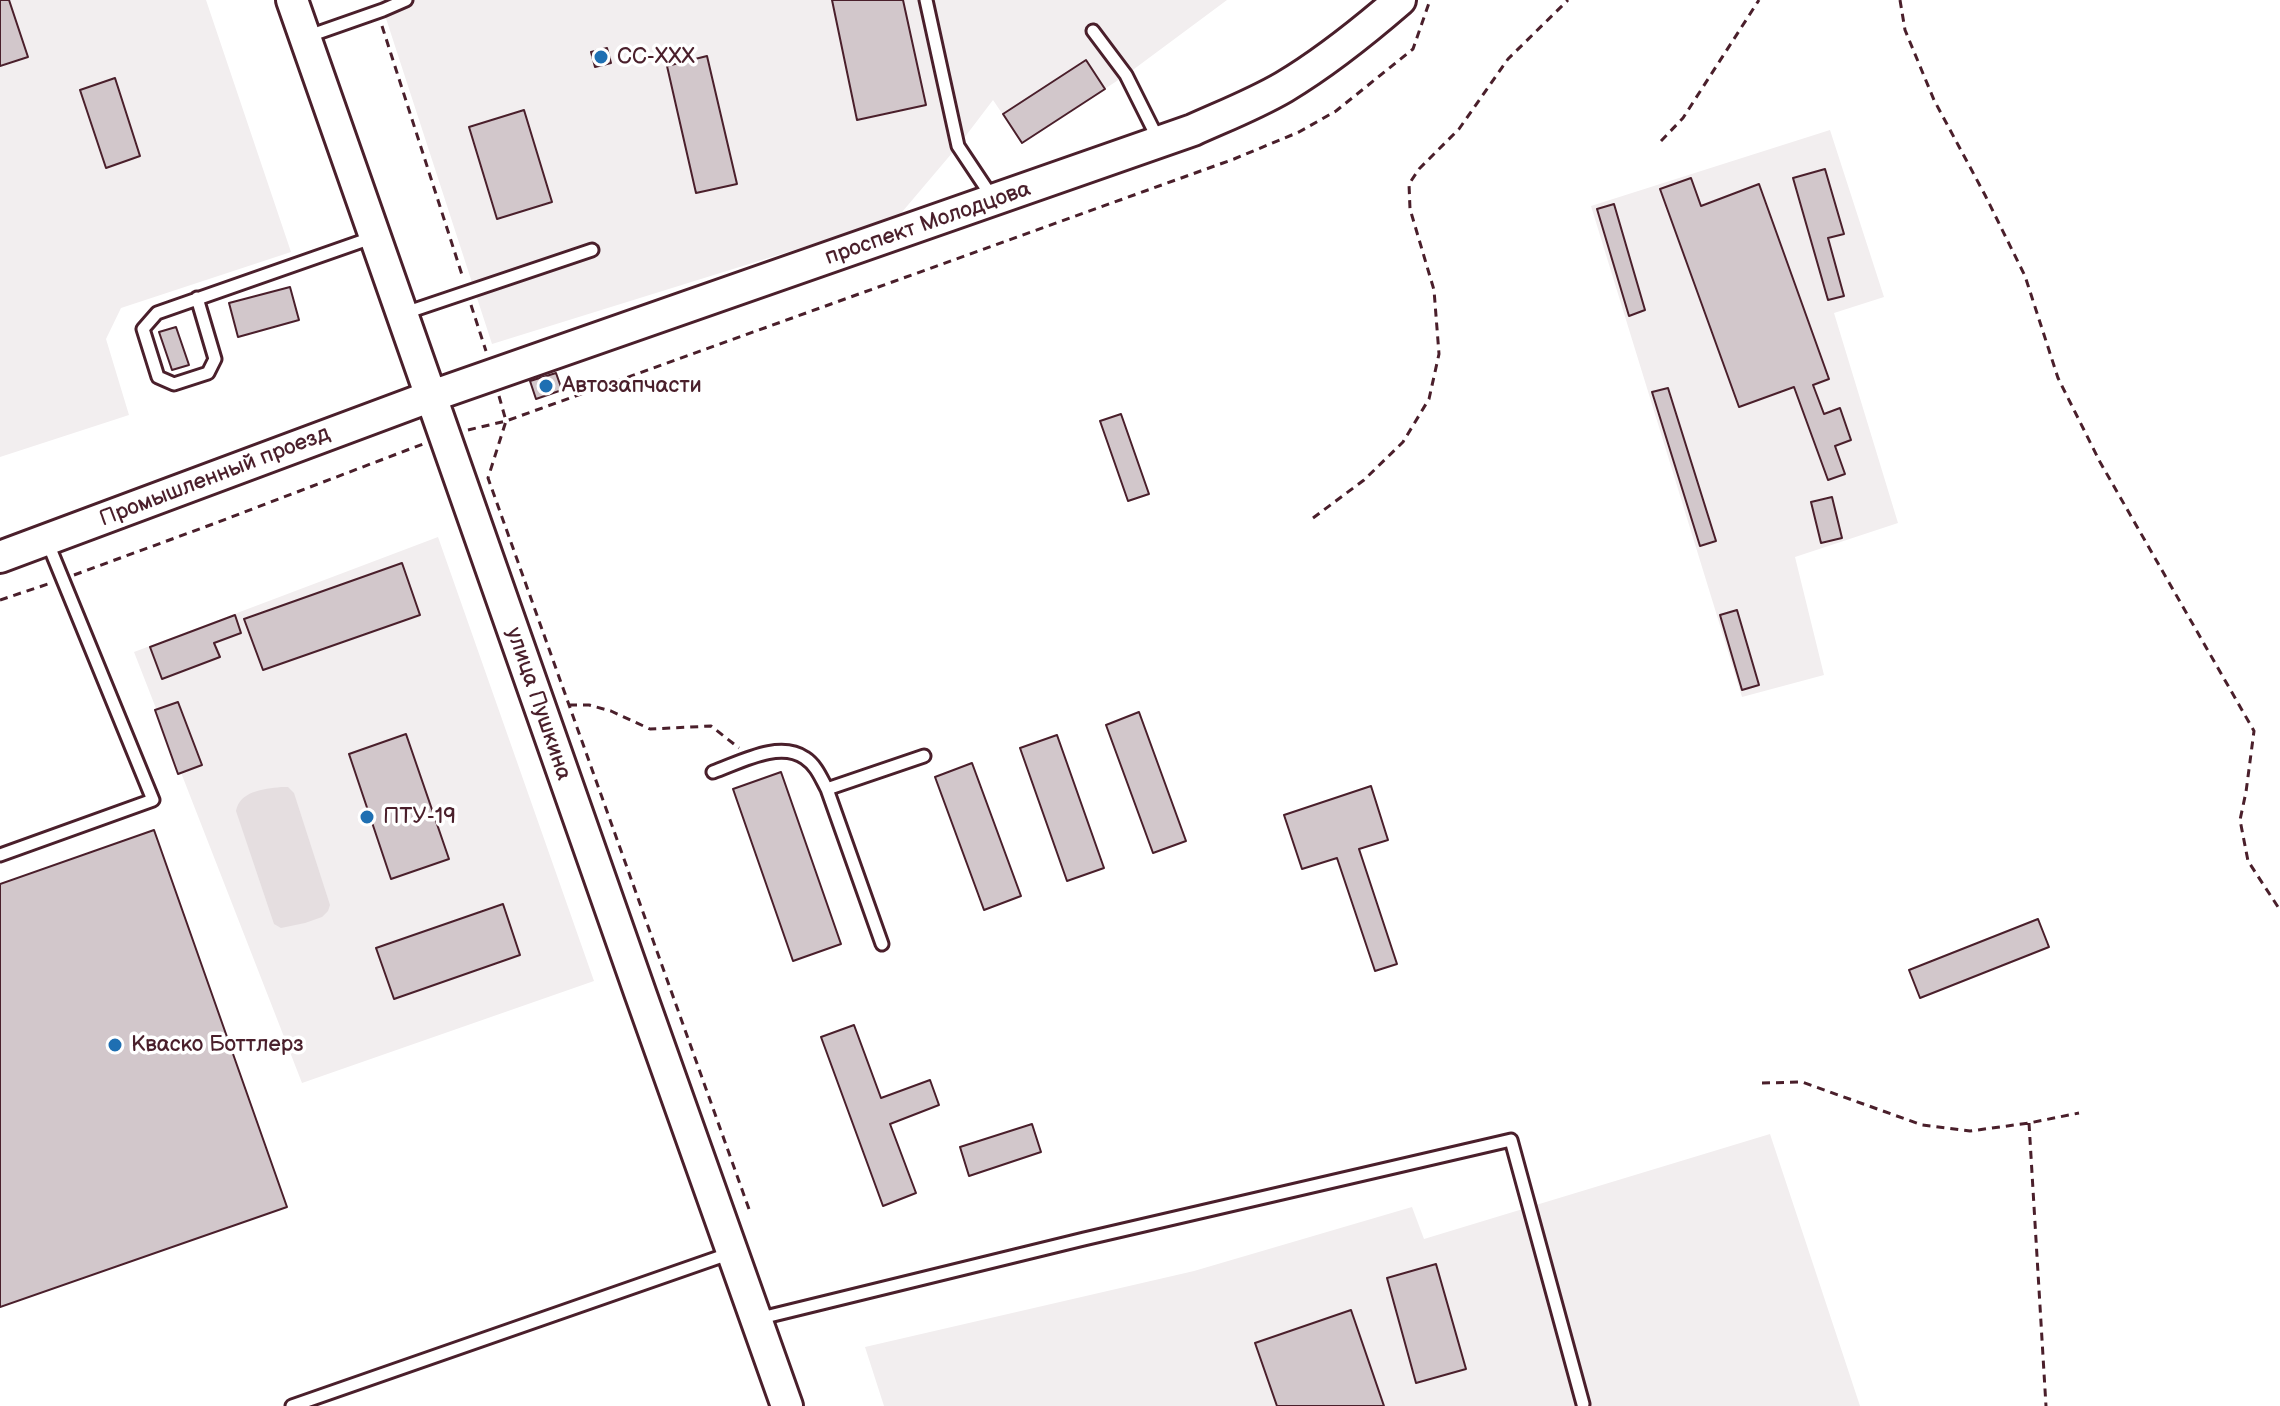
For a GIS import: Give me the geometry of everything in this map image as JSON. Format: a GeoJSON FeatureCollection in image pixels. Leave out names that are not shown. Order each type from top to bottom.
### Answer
{"type":"FeatureCollection","features":[{"type":"Feature","properties":{"kind":"main road","name":"улица Пушкина"},"geometry":{"type":"LineString","coordinates":[[292,0],[429,397],[787,1406]]}},
{"type":"Feature","properties":{"kind":"main road","name":"проспект Молодцова"},"geometry":{"type":"LineString","coordinates":[[429,397],[995,201],[1207,124],[1281,89],[1333,56],[1400,0]]}},
{"type":"Feature","properties":{"kind":"main road","name":"Промышленный проезд"},"geometry":{"type":"LineString","coordinates":[[0,557],[429,397]]}},
{"type":"Feature","properties":{"kind":"lane"},"geometry":{"type":"LineString","coordinates":[[305,37],[406,0]]}},
{"type":"Feature","properties":{"kind":"lane"},"geometry":{"type":"LineString","coordinates":[[926,0],[958,146],[995,201]]}},
{"type":"Feature","properties":{"kind":"lane"},"geometry":{"type":"LineString","coordinates":[[1093,31],[1126,75],[1160,142]]}},
{"type":"Feature","properties":{"kind":"lane"},"geometry":{"type":"LineString","coordinates":[[197,298],[215,359],[208,373],[174,384],[158,377],[143,329],[157,313],[197,298],[374,237]]}},
{"type":"Feature","properties":{"kind":"lane"},"geometry":{"type":"LineString","coordinates":[[401,314],[592,250]]}},
{"type":"Feature","properties":{"kind":"lane"},"geometry":{"type":"LineString","coordinates":[[0,855],[153,800],[47,541]]}},
{"type":"Feature","properties":{"kind":"lane"},"geometry":{"type":"LineString","coordinates":[[713,772],[767,753],[787,751],[805,757],[817,770],[827,789],[882,944]]}},
{"type":"Feature","properties":{"kind":"lane"},"geometry":{"type":"LineString","coordinates":[[827,789],[924,756]]}},
{"type":"Feature","properties":{"kind":"lane"},"geometry":{"type":"LineString","coordinates":[[756,1319],[1099,1235],[1511,1140],[1583,1404]]}},
{"type":"Feature","properties":{"kind":"lane"},"geometry":{"type":"LineString","coordinates":[[292,1406],[731,1253]]}},
{"type":"Feature","properties":{"kind":"path"},"geometry":{"type":"LineString","coordinates":[[0,600],[213,524],[443,436],[506,421],[1220,165],[1299,132],[1336,111],[1413,49],[1430,0]]}},
{"type":"Feature","properties":{"kind":"path"},"geometry":{"type":"LineString","coordinates":[[1313,518],[1364,480],[1403,442],[1429,399],[1439,354],[1434,290],[1410,209],[1409,184],[1419,169],[1459,129],[1508,59],[1568,0]]}},
{"type":"Feature","properties":{"kind":"path"},"geometry":{"type":"LineString","coordinates":[[1661,141],[1683,118],[1759,0]]}},
{"type":"Feature","properties":{"kind":"path"},"geometry":{"type":"LineString","coordinates":[[1900,0],[1905,30],[1934,100],[2025,276],[2058,378],[2100,462],[2254,731],[2240,820],[2248,861],[2280,910]]}},
{"type":"Feature","properties":{"kind":"path"},"geometry":{"type":"LineString","coordinates":[[377,12],[506,421],[488,478],[750,1212]]}},
{"type":"Feature","properties":{"kind":"path"},"geometry":{"type":"LineString","coordinates":[[569,705],[589,705],[611,711],[650,729],[711,726],[751,758]]}},
{"type":"Feature","properties":{"kind":"path"},"geometry":{"type":"LineString","coordinates":[[1762,1083],[1802,1082],[1922,1125],[1970,1131],[2079,1113]]}},
{"type":"Feature","properties":{"kind":"path"},"geometry":{"type":"LineString","coordinates":[[2029,1123],[2046,1406]]}},
{"type":"Feature","properties":{"kind":"shaded area"},"geometry":{"type":"Polygon","coordinates":[[[0,0],[206,0],[291,252],[121,308],[106,339],[129,415],[0,457],[0,0]]]}},
{"type":"Feature","properties":{"kind":"shaded area"},"geometry":{"type":"Polygon","coordinates":[[[380,0],[1227,0],[1126,75],[1022,143],[993,100],[897,218],[492,344],[380,0]]]}},
{"type":"Feature","properties":{"kind":"shaded area"},"geometry":{"type":"Polygon","coordinates":[[[1830,130],[1884,297],[1834,313],[1898,523],[1795,557],[1824,675],[1742,697],[1591,206],[1830,130]]]}},
{"type":"Feature","properties":{"kind":"shaded area","name":"ПТУ-19"},"geometry":{"type":"Polygon","coordinates":[[[438,537],[594,981],[302,1083],[134,652],[438,537]]]}},
{"type":"Feature","properties":{"kind":"shaded area"},"geometry":{"type":"Polygon","coordinates":[[[288,787],[294,793],[330,905],[322,917],[281,928],[274,924],[236,811],[247,795],[288,787]]]}},
{"type":"Feature","properties":{"kind":"shaded area"},"geometry":{"type":"Polygon","coordinates":[[[1770,1134],[1860,1406],[884,1406],[865,1347],[1194,1271],[1412,1207],[1424,1239],[1770,1134]]]}},
{"type":"Feature","properties":{"kind":"building"},"geometry":{"type":"Polygon","coordinates":[[[0,0],[9,0],[28,57],[0,66],[0,0]]]}},
{"type":"Feature","properties":{"kind":"building"},"geometry":{"type":"Polygon","coordinates":[[[832,0],[903,0],[926,105],[857,120],[832,0]]]}},
{"type":"Feature","properties":{"kind":"building","name":"СС-ХХХ"},"geometry":{"type":"Polygon","coordinates":[[[607,48],[611,63],[595,67],[591,52],[607,48]]]}},
{"type":"Feature","properties":{"kind":"building"},"geometry":{"type":"Polygon","coordinates":[[[707,56],[737,184],[696,193],[667,66],[707,56]]]}},
{"type":"Feature","properties":{"kind":"building"},"geometry":{"type":"Polygon","coordinates":[[[1086,60],[1105,89],[1022,143],[1003,114],[1086,60]]]}},
{"type":"Feature","properties":{"kind":"building"},"geometry":{"type":"Polygon","coordinates":[[[115,78],[140,156],[106,168],[80,90],[115,78]]]}},
{"type":"Feature","properties":{"kind":"building"},"geometry":{"type":"Polygon","coordinates":[[[524,110],[552,202],[497,219],[469,127],[524,110]]]}},
{"type":"Feature","properties":{"kind":"building"},"geometry":{"type":"Polygon","coordinates":[[[1825,169],[1844,234],[1828,238],[1844,296],[1828,300],[1793,178],[1825,169]]]}},
{"type":"Feature","properties":{"kind":"building"},"geometry":{"type":"Polygon","coordinates":[[[1691,178],[1701,206],[1759,184],[1829,379],[1813,385],[1824,414],[1840,408],[1851,440],[1835,446],[1845,474],[1828,480],[1794,387],[1739,407],[1660,189],[1691,178]]]}},
{"type":"Feature","properties":{"kind":"building"},"geometry":{"type":"Polygon","coordinates":[[[1614,204],[1645,310],[1629,316],[1597,209],[1614,204]]]}},
{"type":"Feature","properties":{"kind":"building"},"geometry":{"type":"Polygon","coordinates":[[[290,287],[299,320],[238,337],[229,303],[290,287]]]}},
{"type":"Feature","properties":{"kind":"building"},"geometry":{"type":"Polygon","coordinates":[[[176,327],[189,365],[172,370],[159,332],[176,327]]]}},
{"type":"Feature","properties":{"kind":"building","name":"Автозапчасти"},"geometry":{"type":"Polygon","coordinates":[[[556,373],[562,390],[536,399],[530,381],[556,373]]]}},
{"type":"Feature","properties":{"kind":"building"},"geometry":{"type":"Polygon","coordinates":[[[1668,388],[1716,541],[1700,546],[1652,392],[1668,388]]]}},
{"type":"Feature","properties":{"kind":"building"},"geometry":{"type":"Polygon","coordinates":[[[1121,414],[1149,494],[1128,501],[1100,421],[1121,414]]]}},
{"type":"Feature","properties":{"kind":"building"},"geometry":{"type":"Polygon","coordinates":[[[1832,497],[1842,538],[1821,543],[1811,502],[1832,497]]]}},
{"type":"Feature","properties":{"kind":"building"},"geometry":{"type":"Polygon","coordinates":[[[402,563],[420,615],[263,670],[244,619],[402,563]]]}},
{"type":"Feature","properties":{"kind":"building"},"geometry":{"type":"Polygon","coordinates":[[[1737,610],[1759,685],[1742,690],[1720,615],[1737,610]]]}},
{"type":"Feature","properties":{"kind":"building"},"geometry":{"type":"Polygon","coordinates":[[[235,615],[241,633],[214,643],[220,657],[162,679],[150,647],[235,615]]]}},
{"type":"Feature","properties":{"kind":"building"},"geometry":{"type":"Polygon","coordinates":[[[178,702],[202,765],[178,774],[155,710],[178,702]]]}},
{"type":"Feature","properties":{"kind":"building"},"geometry":{"type":"Polygon","coordinates":[[[1139,712],[1186,841],[1153,853],[1106,725],[1139,712]]]}},
{"type":"Feature","properties":{"kind":"building"},"geometry":{"type":"Polygon","coordinates":[[[406,734],[449,859],[391,879],[349,754],[406,734]]]}},
{"type":"Feature","properties":{"kind":"building"},"geometry":{"type":"Polygon","coordinates":[[[1057,735],[1104,868],[1067,881],[1020,748],[1057,735]]]}},
{"type":"Feature","properties":{"kind":"building"},"geometry":{"type":"Polygon","coordinates":[[[972,763],[1021,896],[984,910],[935,777],[972,763]]]}},
{"type":"Feature","properties":{"kind":"building"},"geometry":{"type":"Polygon","coordinates":[[[781,772],[841,944],[793,961],[733,789],[781,772]]]}},
{"type":"Feature","properties":{"kind":"building"},"geometry":{"type":"Polygon","coordinates":[[[1371,786],[1388,840],[1359,849],[1397,964],[1375,971],[1337,858],[1302,869],[1284,815],[1371,786]]]}},
{"type":"Feature","properties":{"kind":"building","name":"Кваско Боттлерз"},"geometry":{"type":"Polygon","coordinates":[[[154,830],[287,1207],[0,1307],[0,884],[154,830]]]}},
{"type":"Feature","properties":{"kind":"building"},"geometry":{"type":"Polygon","coordinates":[[[503,904],[520,955],[394,999],[376,948],[503,904]]]}},
{"type":"Feature","properties":{"kind":"building"},"geometry":{"type":"Polygon","coordinates":[[[2038,919],[2049,947],[1920,998],[1909,970],[2038,919]]]}},
{"type":"Feature","properties":{"kind":"building"},"geometry":{"type":"Polygon","coordinates":[[[854,1025],[881,1098],[930,1080],[939,1105],[890,1124],[916,1193],[883,1206],[821,1037],[854,1025]]]}},
{"type":"Feature","properties":{"kind":"building"},"geometry":{"type":"Polygon","coordinates":[[[1032,1124],[1041,1152],[969,1176],[960,1147],[1032,1124]]]}},
{"type":"Feature","properties":{"kind":"building"},"geometry":{"type":"Polygon","coordinates":[[[1436,1264],[1466,1369],[1416,1383],[1387,1278],[1436,1264]]]}},
{"type":"Feature","properties":{"kind":"building"},"geometry":{"type":"Polygon","coordinates":[[[1351,1310],[1384,1406],[1277,1406],[1255,1343],[1351,1310]]]}},
{"type":"Feature","properties":{"kind":"place","name":"СС-ХХХ"},"geometry":{"type":"Point","coordinates":[601,57]}},
{"type":"Feature","properties":{"kind":"place","name":"Автозапчасти"},"geometry":{"type":"Point","coordinates":[546,386]}},
{"type":"Feature","properties":{"kind":"place","name":"ПТУ-19"},"geometry":{"type":"Point","coordinates":[367,817]}},
{"type":"Feature","properties":{"kind":"place","name":"Кваско Боттлерз"},"geometry":{"type":"Point","coordinates":[115,1045]}}]}
